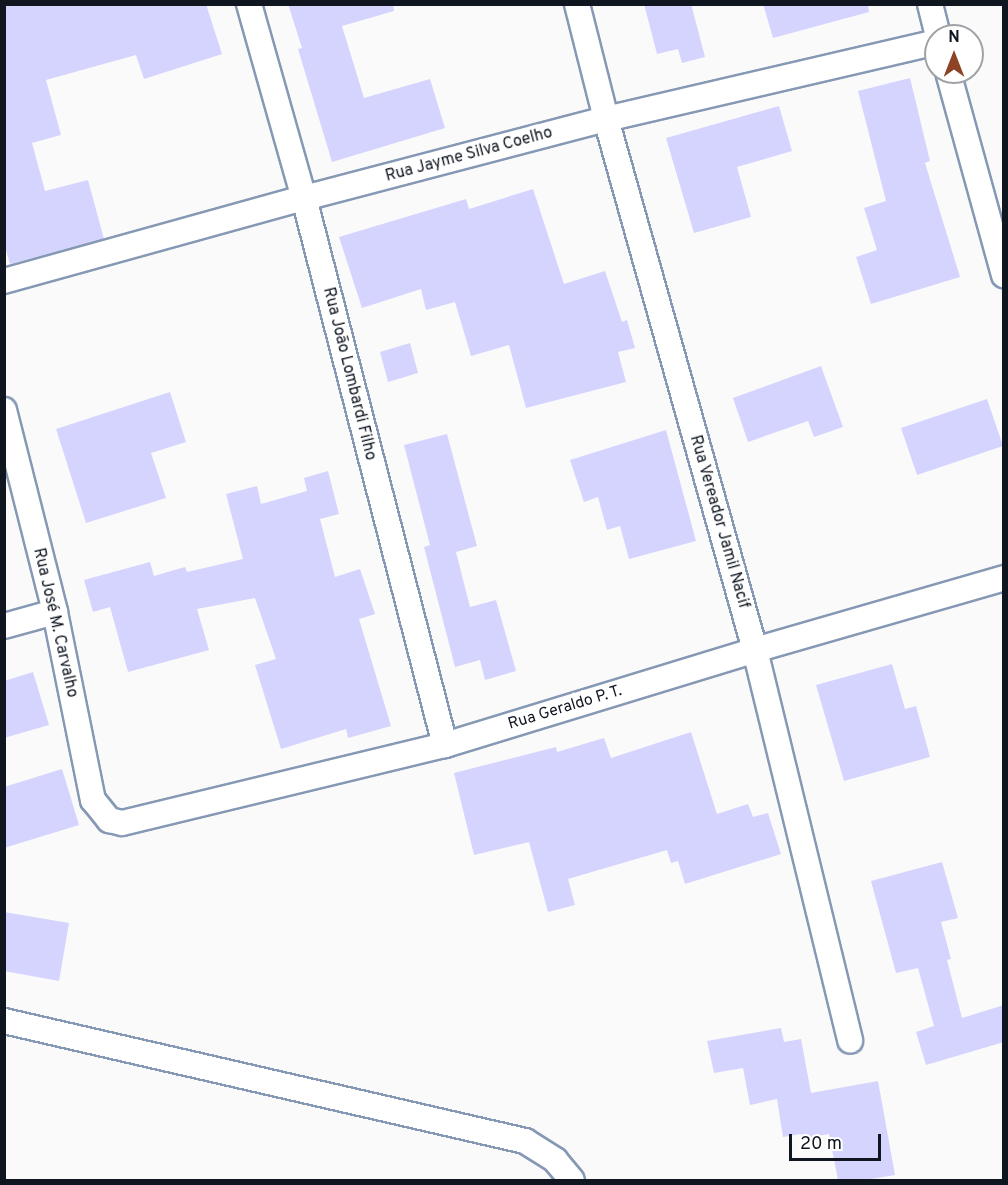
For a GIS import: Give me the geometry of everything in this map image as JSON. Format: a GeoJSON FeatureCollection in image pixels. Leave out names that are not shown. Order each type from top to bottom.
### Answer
{"type":"FeatureCollection","features":[{"type":"Feature","properties":{"kind":"street","name":"Rua João Lombardi Filho"},"geometry":{"type":"LineString","coordinates":[[249,4],[304,198],[445,745]]}},
{"type":"Feature","properties":{"kind":"street","name":"Rua Vereador Jamil Nacif"},"geometry":{"type":"LineString","coordinates":[[577,4],[606,119],[755,650],[850,1041]]}},
{"type":"Feature","properties":{"kind":"street"},"geometry":{"type":"LineString","coordinates":[[930,4],[935,24]]}},
{"type":"Feature","properties":{"kind":"street","name":"Rua Jayme Silva Coelho"},"geometry":{"type":"LineString","coordinates":[[4,281],[304,198],[606,119],[924,45]]}},
{"type":"Feature","properties":{"kind":"street"},"geometry":{"type":"LineString","coordinates":[[951,84],[1004,275]]}},
{"type":"Feature","properties":{"kind":"street","name":"Rua José M. Carvalho"},"geometry":{"type":"LineString","coordinates":[[4,410],[55,612],[93,800],[109,820],[122,823]]}},
{"type":"Feature","properties":{"kind":"street","name":"Rua Geraldo P. T."},"geometry":{"type":"LineString","coordinates":[[122,823],[445,745],[755,650],[1004,578]]}},
{"type":"Feature","properties":{"kind":"street"},"geometry":{"type":"LineString","coordinates":[[4,626],[55,612]]}},
{"type":"Feature","properties":{"kind":"street"},"geometry":{"type":"LineString","coordinates":[[4,1021],[525,1141],[555,1160],[572,1180]]}},
{"type":"Feature","properties":{"kind":"building"},"geometry":{"type":"Polygon","coordinates":[[[4,4],[206,4],[222,54],[144,79],[136,55],[46,80],[61,135],[32,143],[45,191],[88,180],[104,239],[10,264],[4,243],[4,4]]]}},
{"type":"Feature","properties":{"kind":"building"},"geometry":{"type":"Polygon","coordinates":[[[288,4],[393,4],[394,11],[342,26],[364,98],[430,79],[445,128],[332,162],[298,49],[302,48],[288,4]]]}},
{"type":"Feature","properties":{"kind":"building"},"geometry":{"type":"Polygon","coordinates":[[[644,4],[691,4],[705,57],[682,63],[678,49],[657,54],[644,4]]]}},
{"type":"Feature","properties":{"kind":"building"},"geometry":{"type":"Polygon","coordinates":[[[763,4],[868,4],[869,12],[773,38],[763,4]]]}},
{"type":"Feature","properties":{"kind":"building"},"geometry":{"type":"Polygon","coordinates":[[[910,78],[930,161],[925,163],[960,277],[871,304],[856,257],[877,250],[864,208],[886,201],[858,91],[910,78]]]}},
{"type":"Feature","properties":{"kind":"building"},"geometry":{"type":"Polygon","coordinates":[[[779,106],[792,151],[737,167],[751,217],[694,233],[666,138],[779,106]]]}},
{"type":"Feature","properties":{"kind":"building"},"geometry":{"type":"Polygon","coordinates":[[[533,189],[564,284],[605,271],[622,322],[627,320],[635,348],[618,352],[626,382],[526,408],[509,345],[471,356],[455,302],[426,310],[421,289],[362,308],[339,237],[466,199],[469,209],[533,189]]]}},
{"type":"Feature","properties":{"kind":"building"},"geometry":{"type":"Polygon","coordinates":[[[410,343],[418,373],[388,382],[380,352],[410,343]]]}},
{"type":"Feature","properties":{"kind":"building"},"geometry":{"type":"Polygon","coordinates":[[[821,366],[843,427],[814,437],[808,421],[748,442],[733,398],[821,366]]]}},
{"type":"Feature","properties":{"kind":"building"},"geometry":{"type":"Polygon","coordinates":[[[170,392],[186,442],[151,453],[166,498],[86,523],[56,429],[170,392]]]}},
{"type":"Feature","properties":{"kind":"building"},"geometry":{"type":"Polygon","coordinates":[[[987,399],[1003,446],[917,475],[901,428],[987,399]]]}},
{"type":"Feature","properties":{"kind":"building"},"geometry":{"type":"Polygon","coordinates":[[[666,430],[696,541],[629,559],[620,526],[607,530],[598,497],[584,502],[570,460],[666,430]]]}},
{"type":"Feature","properties":{"kind":"building"},"geometry":{"type":"Polygon","coordinates":[[[447,434],[477,546],[456,552],[470,607],[496,600],[516,671],[485,680],[480,660],[455,667],[424,547],[430,545],[404,445],[447,434]]]}},
{"type":"Feature","properties":{"kind":"building"},"geometry":{"type":"Polygon","coordinates":[[[328,471],[339,514],[320,519],[335,577],[360,569],[375,614],[359,619],[391,726],[348,738],[346,729],[281,749],[255,665],[276,659],[255,598],[197,609],[209,650],[128,672],[110,607],[93,612],[84,580],[150,562],[154,576],[185,567],[187,572],[243,559],[226,494],[257,486],[261,504],[307,491],[304,478],[328,471]]]}},
{"type":"Feature","properties":{"kind":"building"},"geometry":{"type":"Polygon","coordinates":[[[892,664],[905,709],[916,706],[930,757],[844,781],[816,685],[892,664]]]}},
{"type":"Feature","properties":{"kind":"building"},"geometry":{"type":"Polygon","coordinates":[[[33,672],[49,725],[4,738],[4,681],[33,672]]]}},
{"type":"Feature","properties":{"kind":"building"},"geometry":{"type":"Polygon","coordinates":[[[691,732],[717,814],[748,804],[753,817],[768,813],[781,854],[685,884],[678,861],[671,863],[667,850],[568,879],[575,905],[548,912],[529,842],[474,855],[454,773],[556,747],[557,752],[604,738],[611,758],[691,732]]]}},
{"type":"Feature","properties":{"kind":"building"},"geometry":{"type":"Polygon","coordinates":[[[62,769],[79,825],[4,848],[4,787],[62,769]]]}},
{"type":"Feature","properties":{"kind":"building"},"geometry":{"type":"Polygon","coordinates":[[[942,862],[958,918],[941,922],[951,959],[947,960],[962,1018],[1004,1005],[1004,1042],[926,1065],[916,1032],[934,1026],[918,968],[896,973],[871,881],[942,862]]]}},
{"type":"Feature","properties":{"kind":"building"},"geometry":{"type":"Polygon","coordinates":[[[4,912],[69,923],[59,981],[4,971],[4,912]]]}},
{"type":"Feature","properties":{"kind":"building"},"geometry":{"type":"Polygon","coordinates":[[[781,1028],[784,1042],[801,1039],[811,1093],[878,1081],[895,1175],[865,1180],[838,1180],[829,1134],[802,1139],[801,1134],[783,1137],[777,1099],[750,1105],[743,1068],[714,1073],[707,1041],[781,1028]]]}}]}
